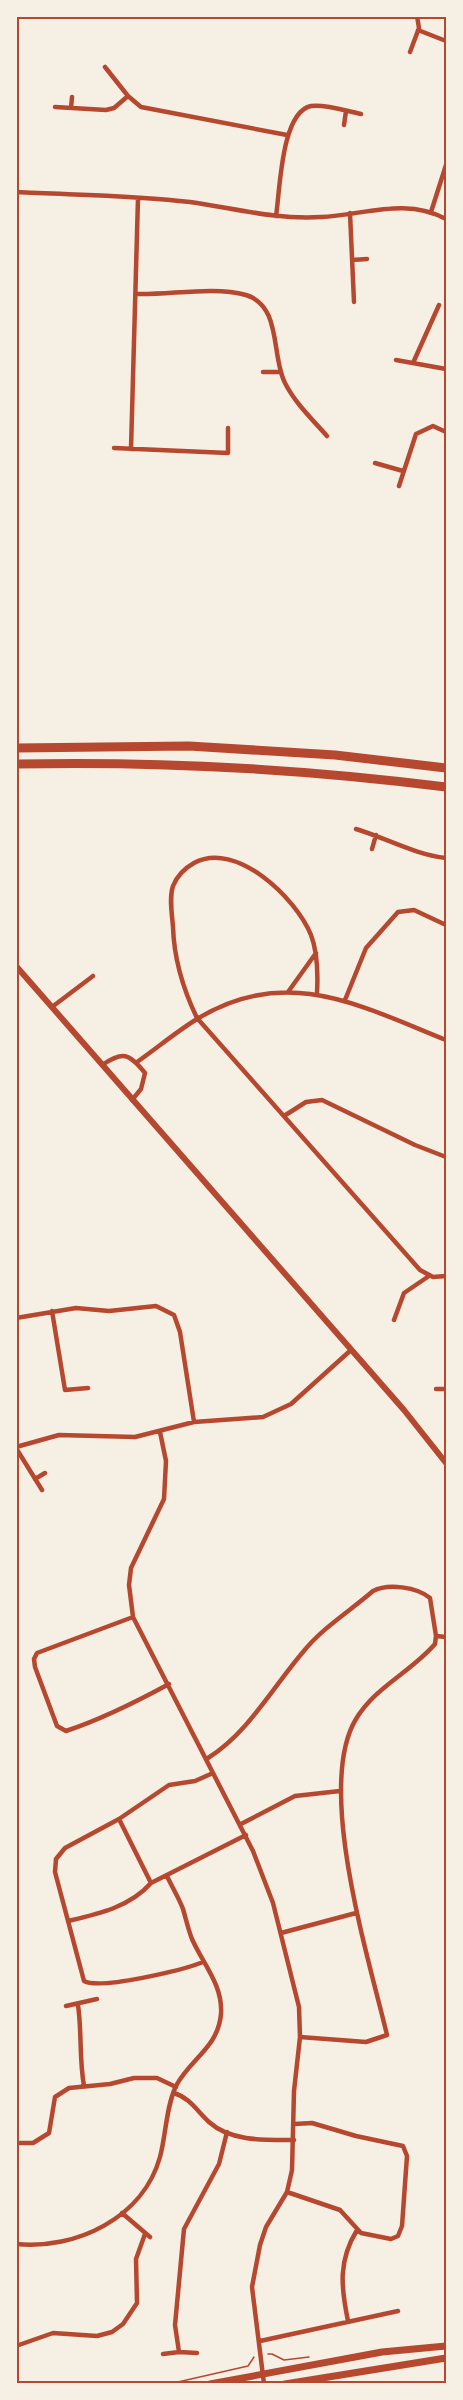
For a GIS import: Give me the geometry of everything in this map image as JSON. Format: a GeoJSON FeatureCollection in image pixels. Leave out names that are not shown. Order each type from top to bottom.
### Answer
{"type":"FeatureCollection","features":[{"type":"Feature","properties":{"kind":"highway"},"geometry":{"type":"LineString","coordinates":[[16,748],[189,746],[335,755],[447,768]]}},
{"type":"Feature","properties":{"kind":"highway"},"geometry":{"type":"LineString","coordinates":[[16,764],[194,764],[329,773],[447,787]]}},
{"type":"Feature","properties":{"kind":"main road"},"geometry":{"type":"LineString","coordinates":[[210,2384],[264,2372],[382,2352],[447,2346]]}},
{"type":"Feature","properties":{"kind":"main road"},"geometry":{"type":"LineString","coordinates":[[285,2384],[447,2358]]}},
{"type":"Feature","properties":{"kind":"street"},"geometry":{"type":"LineString","coordinates":[[410,52],[418,30],[417,16]]}},
{"type":"Feature","properties":{"kind":"street"},"geometry":{"type":"LineString","coordinates":[[418,30],[447,41]]}},
{"type":"Feature","properties":{"kind":"street"},"geometry":{"type":"LineString","coordinates":[[105,67],[128,96],[141,107],[155,112],[287,135]]}},
{"type":"Feature","properties":{"kind":"street"},"geometry":{"type":"LineString","coordinates":[[55,107],[114,108],[128,96]]}},
{"type":"Feature","properties":{"kind":"street"},"geometry":{"type":"LineString","coordinates":[[71,108],[72,97]]}},
{"type":"Feature","properties":{"kind":"street"},"geometry":{"type":"LineString","coordinates":[[276,216],[287,135],[293,120],[301,110],[309,106],[362,114]]}},
{"type":"Feature","properties":{"kind":"street"},"geometry":{"type":"LineString","coordinates":[[344,125],[346,111]]}},
{"type":"Feature","properties":{"kind":"street"},"geometry":{"type":"LineString","coordinates":[[431,212],[447,165]]}},
{"type":"Feature","properties":{"kind":"street"},"geometry":{"type":"LineString","coordinates":[[16,192],[190,202],[276,216],[321,217],[391,207],[431,212],[447,219]]}},
{"type":"Feature","properties":{"kind":"street"},"geometry":{"type":"LineString","coordinates":[[131,449],[138,198]]}},
{"type":"Feature","properties":{"kind":"street"},"geometry":{"type":"LineString","coordinates":[[350,213],[354,302]]}},
{"type":"Feature","properties":{"kind":"street"},"geometry":{"type":"LineString","coordinates":[[352,260],[367,259]]}},
{"type":"Feature","properties":{"kind":"street"},"geometry":{"type":"LineString","coordinates":[[137,294],[220,292],[252,298],[267,310],[280,372],[299,406],[327,436]]}},
{"type":"Feature","properties":{"kind":"street"},"geometry":{"type":"LineString","coordinates":[[413,363],[439,305]]}},
{"type":"Feature","properties":{"kind":"street"},"geometry":{"type":"LineString","coordinates":[[396,360],[447,369]]}},
{"type":"Feature","properties":{"kind":"street"},"geometry":{"type":"LineString","coordinates":[[263,372],[280,372]]}},
{"type":"Feature","properties":{"kind":"street"},"geometry":{"type":"LineString","coordinates":[[399,486],[412,442],[419,431],[433,426],[447,432]]}},
{"type":"Feature","properties":{"kind":"street"},"geometry":{"type":"LineString","coordinates":[[114,448],[228,453],[228,428]]}},
{"type":"Feature","properties":{"kind":"street"},"geometry":{"type":"LineString","coordinates":[[375,464],[403,471]]}},
{"type":"Feature","properties":{"kind":"street"},"geometry":{"type":"LineString","coordinates":[[356,829],[432,856],[447,858]]}},
{"type":"Feature","properties":{"kind":"street"},"geometry":{"type":"LineString","coordinates":[[372,849],[376,835]]}},
{"type":"Feature","properties":{"kind":"street"},"geometry":{"type":"LineString","coordinates":[[317,993],[316,953],[310,934],[290,901],[252,869],[218,856],[201,860],[180,873],[173,886],[174,947],[187,998],[197,1018],[411,1261],[429,1276]]}},
{"type":"Feature","properties":{"kind":"street"},"geometry":{"type":"LineString","coordinates":[[345,1000],[366,948],[398,912],[414,910],[447,925]]}},
{"type":"Feature","properties":{"kind":"street"},"geometry":{"type":"LineString","coordinates":[[288,992],[316,953]]}},
{"type":"Feature","properties":{"kind":"street"},"geometry":{"type":"LineString","coordinates":[[16,966],[447,1463]]}},
{"type":"Feature","properties":{"kind":"street"},"geometry":{"type":"LineString","coordinates":[[52,1007],[93,976]]}},
{"type":"Feature","properties":{"kind":"street"},"geometry":{"type":"LineString","coordinates":[[137,1062],[197,1018],[242,998],[288,992],[317,993],[345,1000],[447,1040]]}},
{"type":"Feature","properties":{"kind":"street"},"geometry":{"type":"LineString","coordinates":[[102,1065],[116,1055],[129,1056],[137,1062],[145,1073],[141,1089],[132,1100]]}},
{"type":"Feature","properties":{"kind":"street"},"geometry":{"type":"LineString","coordinates":[[284,1116],[298,1106],[322,1100],[415,1145],[447,1157]]}},
{"type":"Feature","properties":{"kind":"street"},"geometry":{"type":"LineString","coordinates":[[394,1320],[404,1293],[429,1276],[447,1276]]}},
{"type":"Feature","properties":{"kind":"street"},"geometry":{"type":"LineString","coordinates":[[16,1318],[76,1308],[116,1311],[156,1306],[169,1311],[177,1321],[180,1332],[194,1422]]}},
{"type":"Feature","properties":{"kind":"street"},"geometry":{"type":"LineString","coordinates":[[52,1311],[65,1390],[88,1388]]}},
{"type":"Feature","properties":{"kind":"street"},"geometry":{"type":"LineString","coordinates":[[42,1491],[16,1448],[59,1435],[135,1437],[194,1422],[263,1417],[291,1404],[351,1350]]}},
{"type":"Feature","properties":{"kind":"street"},"geometry":{"type":"LineString","coordinates":[[436,1389],[447,1389]]}},
{"type":"Feature","properties":{"kind":"street"},"geometry":{"type":"LineString","coordinates":[[160,1432],[166,1461],[164,1499],[131,1568],[129,1585],[133,1617],[246,1835],[266,1882],[294,1980],[300,2037],[294,2091],[294,2140],[287,2192],[266,2227],[254,2266],[252,2287],[264,2384]]}},
{"type":"Feature","properties":{"kind":"street"},"geometry":{"type":"LineString","coordinates":[[35,1479],[45,1473]]}},
{"type":"Feature","properties":{"kind":"street"},"geometry":{"type":"LineString","coordinates":[[208,1758],[239,1731],[303,1651],[373,1591],[386,1587],[407,1589],[427,1595],[432,1603],[436,1636],[428,1652],[384,1687],[356,1720],[348,1736],[339,1791],[356,1912],[387,2035],[366,2042],[300,2037]]}},
{"type":"Feature","properties":{"kind":"street"},"geometry":{"type":"LineString","coordinates":[[133,1617],[38,1653],[34,1659],[35,1667],[57,1726],[66,1731],[98,1720],[169,1684]]}},
{"type":"Feature","properties":{"kind":"street"},"geometry":{"type":"LineString","coordinates":[[436,1636],[447,1637]]}},
{"type":"Feature","properties":{"kind":"street"},"geometry":{"type":"LineString","coordinates":[[203,1962],[189,1968],[90,1984],[84,1981],[55,1872],[56,1859],[64,1848],[119,1819],[137,1804],[169,1785],[195,1781],[213,1773]]}},
{"type":"Feature","properties":{"kind":"street"},"geometry":{"type":"LineString","coordinates":[[241,1824],[295,1796],[339,1791]]}},
{"type":"Feature","properties":{"kind":"street"},"geometry":{"type":"LineString","coordinates":[[119,1819],[151,1883]]}},
{"type":"Feature","properties":{"kind":"street"},"geometry":{"type":"LineString","coordinates":[[68,1921],[123,1905],[142,1893],[151,1883],[246,1835]]}},
{"type":"Feature","properties":{"kind":"street"},"geometry":{"type":"LineString","coordinates":[[16,2244],[40,2245],[73,2240],[99,2229],[122,2213],[143,2190],[159,2160],[176,2087],[208,2049],[219,2024],[218,1991],[190,1936],[182,1906],[167,1876]]}},
{"type":"Feature","properties":{"kind":"street"},"geometry":{"type":"LineString","coordinates":[[281,1934],[356,1912]]}},
{"type":"Feature","properties":{"kind":"street"},"geometry":{"type":"LineString","coordinates":[[66,2006],[98,1999]]}},
{"type":"Feature","properties":{"kind":"street"},"geometry":{"type":"LineString","coordinates":[[78,2005],[81,2023],[79,2061],[84,2086]]}},
{"type":"Feature","properties":{"kind":"street"},"geometry":{"type":"LineString","coordinates":[[16,2143],[33,2143],[42,2139],[51,2126],[55,2097],[69,2088],[144,2077],[157,2078],[176,2087]]}},
{"type":"Feature","properties":{"kind":"street"},"geometry":{"type":"LineString","coordinates":[[174,2093],[189,2100],[209,2122],[227,2132],[263,2140],[294,2140]]}},
{"type":"Feature","properties":{"kind":"street"},"geometry":{"type":"LineString","coordinates":[[287,2192],[340,2210],[357,2230],[380,2237],[391,2239],[398,2236],[403,2221],[406,2151],[399,2144],[356,2136],[312,2123],[294,2124]]}},
{"type":"Feature","properties":{"kind":"street"},"geometry":{"type":"LineString","coordinates":[[179,2352],[175,2325],[184,2229],[216,2170],[227,2132]]}},
{"type":"Feature","properties":{"kind":"street"},"geometry":{"type":"LineString","coordinates":[[16,2346],[53,2333],[97,2336],[112,2332],[123,2324],[137,2303],[136,2259],[148,2235],[122,2213]]}},
{"type":"Feature","properties":{"kind":"street"},"geometry":{"type":"LineString","coordinates":[[348,2321],[342,2289],[342,2268],[347,2246],[357,2230]]}},
{"type":"Feature","properties":{"kind":"street"},"geometry":{"type":"LineString","coordinates":[[260,2341],[398,2311]]}},
{"type":"Feature","properties":{"kind":"street"},"geometry":{"type":"LineString","coordinates":[[163,2354],[197,2353]]}}]}
